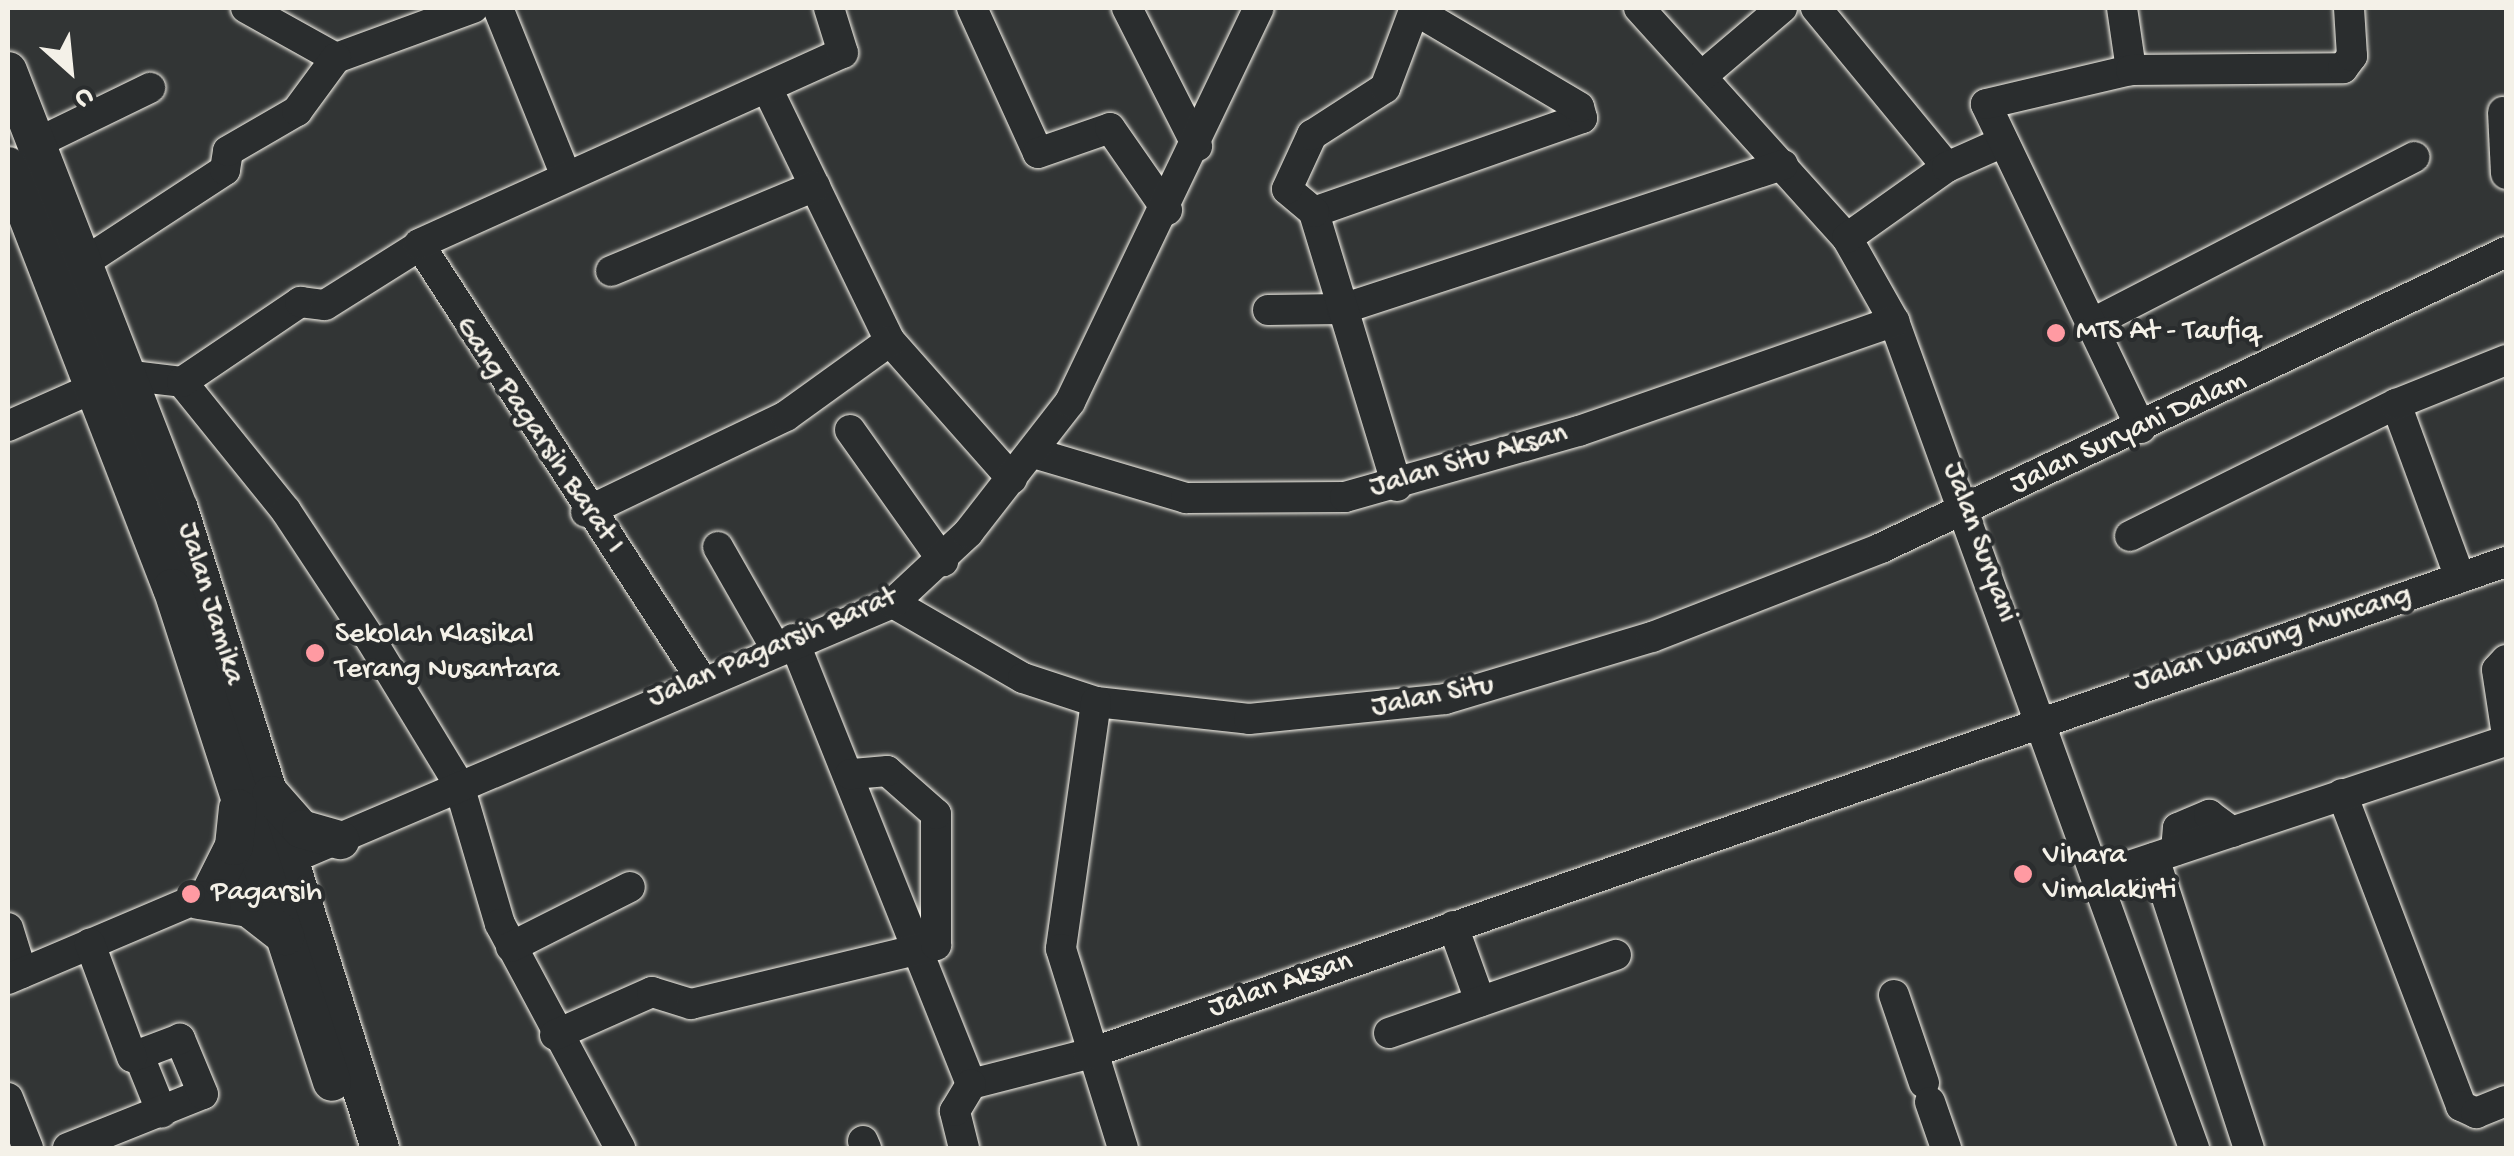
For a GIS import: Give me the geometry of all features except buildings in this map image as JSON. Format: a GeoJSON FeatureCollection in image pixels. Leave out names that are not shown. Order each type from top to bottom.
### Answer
{"type":"FeatureCollection","features":[{"type":"Feature","properties":{"kind":"main road","name":"Jalan Jamika"},"geometry":{"type":"LineString","coordinates":[[8,71],[22,154],[114,381],[296,925],[380,1148]]}},
{"type":"Feature","properties":{"kind":"main road","name":"Jalan Jamika"},"geometry":{"type":"LineString","coordinates":[[22,154],[86,261],[114,381]]}},
{"type":"Feature","properties":{"kind":"main road"},"geometry":{"type":"LineString","coordinates":[[250,790],[296,825],[336,842],[311,877],[296,925],[205,897],[234,846],[250,790]]}},
{"type":"Feature","properties":{"kind":"main road","name":"Jalan Jamika"},"geometry":{"type":"LineString","coordinates":[[296,925],[353,1148]]}},
{"type":"Feature","properties":{"kind":"street"},"geometry":{"type":"LineString","coordinates":[[246,8],[336,58]]}},
{"type":"Feature","properties":{"kind":"street"},"geometry":{"type":"LineString","coordinates":[[86,261],[225,170],[228,150],[297,111],[336,58],[473,8]]}},
{"type":"Feature","properties":{"kind":"street"},"geometry":{"type":"LineString","coordinates":[[498,8],[566,176]]}},
{"type":"Feature","properties":{"kind":"street"},"geometry":{"type":"LineString","coordinates":[[8,426],[114,381],[182,382],[300,302],[325,304],[476,214],[768,90],[847,50],[829,8]]}},
{"type":"Feature","properties":{"kind":"street"},"geometry":{"type":"LineString","coordinates":[[972,8],[1038,153],[1110,128],[1167,210]]}},
{"type":"Feature","properties":{"kind":"street"},"geometry":{"type":"LineString","coordinates":[[1126,8],[1197,146]]}},
{"type":"Feature","properties":{"kind":"street","name":"Jalan Pagarsih Barat"},"geometry":{"type":"LineString","coordinates":[[15,976],[336,842],[784,643],[893,603],[943,560],[1012,479],[1096,360],[1259,8]]}},
{"type":"Feature","properties":{"kind":"street"},"geometry":{"type":"LineString","coordinates":[[1314,212],[1582,118],[1579,107],[1415,8],[1385,88],[1302,146],[1287,189],[1314,212],[1397,486]]}},
{"type":"Feature","properties":{"kind":"street","name":"Jalan Suryani"},"geometry":{"type":"LineString","coordinates":[[1639,8],[1847,238],[1894,321],[1968,511],[2194,1148]]}},
{"type":"Feature","properties":{"kind":"street"},"geometry":{"type":"LineString","coordinates":[[1702,76],[1782,8]]}},
{"type":"Feature","properties":{"kind":"street"},"geometry":{"type":"LineString","coordinates":[[1817,8],[1947,166]]}},
{"type":"Feature","properties":{"kind":"street"},"geometry":{"type":"LineString","coordinates":[[2122,8],[2131,70]]}},
{"type":"Feature","properties":{"kind":"street"},"geometry":{"type":"LineString","coordinates":[[2141,428],[2001,143],[1990,99],[2131,70],[2343,68],[2352,56],[2349,8]]}},
{"type":"Feature","properties":{"kind":"street"},"geometry":{"type":"LineString","coordinates":[[22,154],[150,88]]}},
{"type":"Feature","properties":{"kind":"street"},"geometry":{"type":"LineString","coordinates":[[768,90],[890,340],[1012,479]]}},
{"type":"Feature","properties":{"kind":"street"},"geometry":{"type":"LineString","coordinates":[[2503,112],[2506,174]]}},
{"type":"Feature","properties":{"kind":"street"},"geometry":{"type":"LineString","coordinates":[[1847,238],[1947,166],[2001,143]]}},
{"type":"Feature","properties":{"kind":"street"},"geometry":{"type":"LineString","coordinates":[[2091,324],[2414,157]]}},
{"type":"Feature","properties":{"kind":"street"},"geometry":{"type":"LineString","coordinates":[[1268,310],[1342,309],[1783,165]]}},
{"type":"Feature","properties":{"kind":"street"},"geometry":{"type":"LineString","coordinates":[[611,271],[815,186]]}},
{"type":"Feature","properties":{"kind":"street","name":"Gang Pagarsih Barat I"},"geometry":{"type":"LineString","coordinates":[[419,246],[586,512],[701,680]]}},
{"type":"Feature","properties":{"kind":"street","name":"Jalan Suryani Dalam"},"geometry":{"type":"LineString","coordinates":[[1968,511],[2506,252]]}},
{"type":"Feature","properties":{"kind":"street","name":"Jalan Situ Aksan"},"geometry":{"type":"LineString","coordinates":[[1034,452],[1134,488],[1203,500],[1292,503],[1397,486],[1894,321]]}},
{"type":"Feature","properties":{"kind":"street"},"geometry":{"type":"LineString","coordinates":[[586,512],[786,416],[890,340]]}},
{"type":"Feature","properties":{"kind":"street"},"geometry":{"type":"LineString","coordinates":[[2130,536],[2396,404],[2506,360]]}},
{"type":"Feature","properties":{"kind":"street"},"geometry":{"type":"LineString","coordinates":[[182,382],[286,510],[460,786],[478,866],[511,947],[554,1035],[620,1148]]}},
{"type":"Feature","properties":{"kind":"street"},"geometry":{"type":"LineString","coordinates":[[2396,404],[2460,578]]}},
{"type":"Feature","properties":{"kind":"street"},"geometry":{"type":"LineString","coordinates":[[850,430],[943,560]]}},
{"type":"Feature","properties":{"kind":"street","name":"Jalan Situ"},"geometry":{"type":"LineString","coordinates":[[893,603],[1023,678],[1096,702],[1249,719],[1445,699],[1652,637],[1968,511]]}},
{"type":"Feature","properties":{"kind":"street"},"geometry":{"type":"LineString","coordinates":[[718,547],[784,643],[850,774],[924,954],[971,1084],[955,1111],[964,1148]]}},
{"type":"Feature","properties":{"kind":"street","name":"Jalan Warung Muncang"},"geometry":{"type":"LineString","coordinates":[[2040,720],[2506,562]]}},
{"type":"Feature","properties":{"kind":"street"},"geometry":{"type":"LineString","coordinates":[[2506,660],[2498,670],[2506,730]]}},
{"type":"Feature","properties":{"kind":"street"},"geometry":{"type":"LineString","coordinates":[[1096,702],[1060,919],[1088,1054],[1123,1148]]}},
{"type":"Feature","properties":{"kind":"street","name":"Jalan Aksan"},"geometry":{"type":"LineString","coordinates":[[971,1084],[1088,1054],[2040,720]]}},
{"type":"Feature","properties":{"kind":"street"},"geometry":{"type":"LineString","coordinates":[[2249,1148],[2165,854],[2178,828],[2208,815],[2232,832],[2506,741]]}},
{"type":"Feature","properties":{"kind":"street"},"geometry":{"type":"LineString","coordinates":[[554,1035],[652,992],[690,1004],[924,954],[941,925],[936,814],[887,771],[850,774]]}},
{"type":"Feature","properties":{"kind":"street"},"geometry":{"type":"LineString","coordinates":[[2342,794],[2461,1106],[2476,1113],[2506,1101]]}},
{"type":"Feature","properties":{"kind":"street"},"geometry":{"type":"LineString","coordinates":[[2096,877],[2165,854]]}},
{"type":"Feature","properties":{"kind":"street"},"geometry":{"type":"LineString","coordinates":[[511,947],[630,887]]}},
{"type":"Feature","properties":{"kind":"street"},"geometry":{"type":"LineString","coordinates":[[1453,926],[1480,1001]]}},
{"type":"Feature","properties":{"kind":"street"},"geometry":{"type":"LineString","coordinates":[[8,928],[15,976]]}},
{"type":"Feature","properties":{"kind":"street"},"geometry":{"type":"LineString","coordinates":[[90,944],[162,1112]]}},
{"type":"Feature","properties":{"kind":"street"},"geometry":{"type":"LineString","coordinates":[[1390,1033],[1616,955]]}},
{"type":"Feature","properties":{"kind":"street"},"geometry":{"type":"LineString","coordinates":[[1894,995],[1946,1148]]}},
{"type":"Feature","properties":{"kind":"street"},"geometry":{"type":"LineString","coordinates":[[83,1146],[203,1094],[182,1041],[139,1056]]}},
{"type":"Feature","properties":{"kind":"street"},"geometry":{"type":"LineString","coordinates":[[8,1098],[28,1148]]}},
{"type":"Feature","properties":{"kind":"place","name":"MTS At - Taufiq"},"geometry":{"type":"Point","coordinates":[2056,333]}},
{"type":"Feature","properties":{"kind":"place","name":"Sekolah Klasikal Terang Nusantara"},"geometry":{"type":"Point","coordinates":[315,653]}},
{"type":"Feature","properties":{"kind":"place","name":"Vihara Vimalakirti"},"geometry":{"type":"Point","coordinates":[2023,874]}},
{"type":"Feature","properties":{"kind":"place","name":"Pagarsih"},"geometry":{"type":"Point","coordinates":[191,894]}}]}
